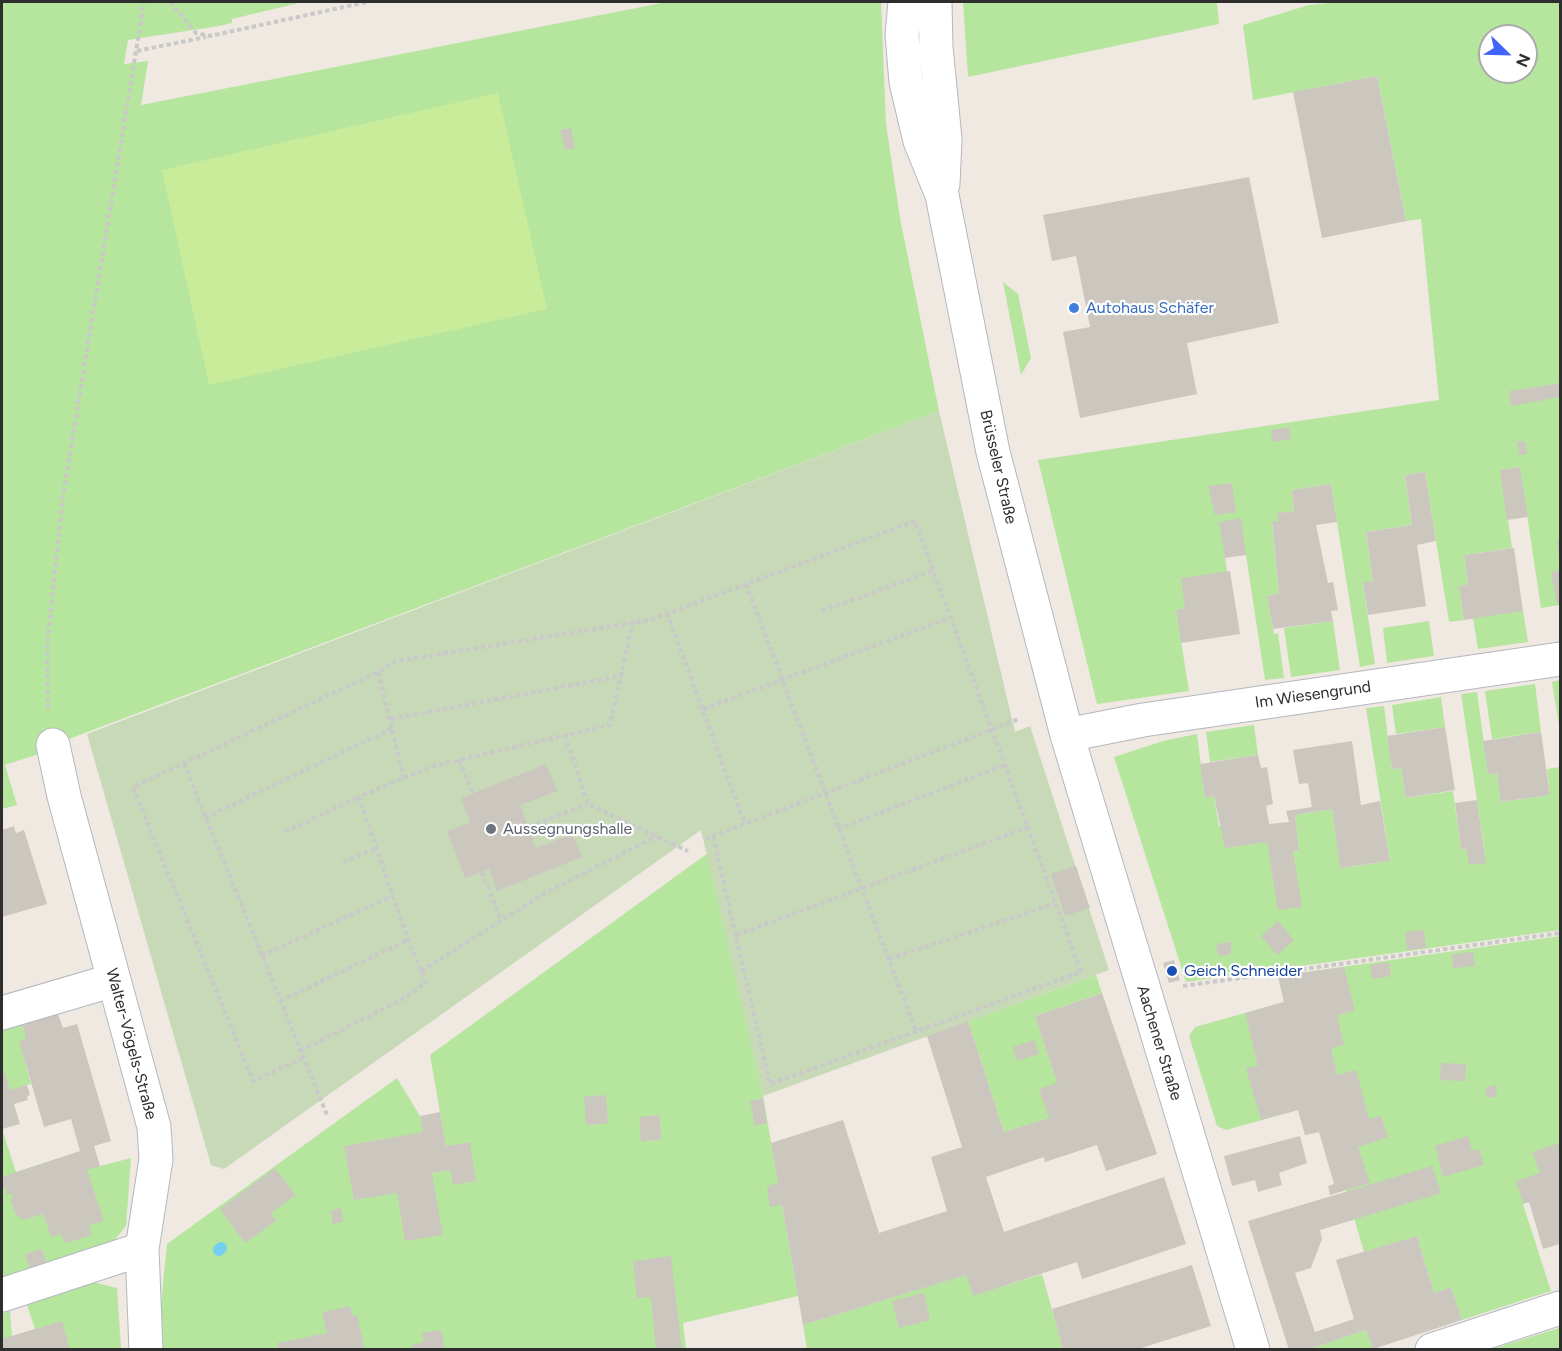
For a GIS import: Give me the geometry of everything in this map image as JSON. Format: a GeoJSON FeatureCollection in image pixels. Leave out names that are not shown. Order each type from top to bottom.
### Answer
{"type":"FeatureCollection","features":[{"type":"Feature","properties":{"kind":"street","name":"Brüsseler Straße"},"geometry":{"type":"LineString","coordinates":[[905,2],[902,35],[906,82],[920,141],[942,195],[993,452],[1067,735]]}},
{"type":"Feature","properties":{"kind":"street","name":"Brüsseler Straße"},"geometry":{"type":"LineString","coordinates":[[936,2],[936,48],[945,139],[942,195]]}},
{"type":"Feature","properties":{"kind":"street","name":"Im Wiesengrund"},"geometry":{"type":"LineString","coordinates":[[1067,735],[1154,718],[1560,659]]}},
{"type":"Feature","properties":{"kind":"street","name":"Aachener Straße"},"geometry":{"type":"LineString","coordinates":[[1067,735],[1253,1350]]}},
{"type":"Feature","properties":{"kind":"street","name":"Walter-Vögels-Straße"},"geometry":{"type":"LineString","coordinates":[[53,745],[64,796],[154,1127],[155,1168],[142,1249],[146,1350]]}},
{"type":"Feature","properties":{"kind":"street"},"geometry":{"type":"LineString","coordinates":[[2,1013],[114,980]]}},
{"type":"Feature","properties":{"kind":"street"},"geometry":{"type":"LineString","coordinates":[[2,1295],[142,1249]]}},
{"type":"Feature","properties":{"kind":"street"},"geometry":{"type":"LineString","coordinates":[[1432,1350],[1560,1308]]}},
{"type":"Feature","properties":{"kind":"path"},"geometry":{"type":"LineString","coordinates":[[53,745],[46,675],[51,588],[63,496],[144,2]]}},
{"type":"Feature","properties":{"kind":"path"},"geometry":{"type":"LineString","coordinates":[[170,2],[196,33],[219,35]]}},
{"type":"Feature","properties":{"kind":"path"},"geometry":{"type":"LineString","coordinates":[[137,51],[367,2]]}},
{"type":"Feature","properties":{"kind":"path"},"geometry":{"type":"LineString","coordinates":[[303,1058],[253,1081],[133,787],[378,672],[397,660],[633,622],[667,613],[915,520],[1054,904],[1081,972],[770,1084],[713,836]]}},
{"type":"Feature","properties":{"kind":"path"},"geometry":{"type":"LineString","coordinates":[[822,611],[932,571]]}},
{"type":"Feature","properties":{"kind":"path"},"geometry":{"type":"LineString","coordinates":[[746,584],[916,1031]]}},
{"type":"Feature","properties":{"kind":"path"},"geometry":{"type":"LineString","coordinates":[[667,613],[744,822]]}},
{"type":"Feature","properties":{"kind":"path"},"geometry":{"type":"LineString","coordinates":[[703,709],[949,618]]}},
{"type":"Feature","properties":{"kind":"path"},"geometry":{"type":"LineString","coordinates":[[285,832],[404,778],[459,760],[610,725],[633,622]]}},
{"type":"Feature","properties":{"kind":"path"},"geometry":{"type":"LineString","coordinates":[[378,672],[404,778]]}},
{"type":"Feature","properties":{"kind":"path"},"geometry":{"type":"LineString","coordinates":[[391,719],[621,676]]}},
{"type":"Feature","properties":{"kind":"path"},"geometry":{"type":"LineString","coordinates":[[705,838],[824,791],[1020,719]]}},
{"type":"Feature","properties":{"kind":"path"},"geometry":{"type":"LineString","coordinates":[[205,818],[393,729]]}},
{"type":"Feature","properties":{"kind":"path"},"geometry":{"type":"LineString","coordinates":[[565,735],[588,804]]}},
{"type":"Feature","properties":{"kind":"path"},"geometry":{"type":"LineString","coordinates":[[459,760],[473,794]]}},
{"type":"Feature","properties":{"kind":"path"},"geometry":{"type":"LineString","coordinates":[[184,763],[327,1115]]}},
{"type":"Feature","properties":{"kind":"path"},"geometry":{"type":"LineString","coordinates":[[838,829],[1005,765]]}},
{"type":"Feature","properties":{"kind":"path"},"geometry":{"type":"LineString","coordinates":[[300,1051],[401,1000],[426,983],[392,896],[359,797]]}},
{"type":"Feature","properties":{"kind":"path"},"geometry":{"type":"LineString","coordinates":[[529,827],[588,804],[688,851]]}},
{"type":"Feature","properties":{"kind":"path"},"geometry":{"type":"LineString","coordinates":[[736,935],[1028,827]]}},
{"type":"Feature","properties":{"kind":"path"},"geometry":{"type":"LineString","coordinates":[[421,971],[547,892],[657,836]]}},
{"type":"Feature","properties":{"kind":"path"},"geometry":{"type":"LineString","coordinates":[[344,862],[377,848]]}},
{"type":"Feature","properties":{"kind":"path"},"geometry":{"type":"LineString","coordinates":[[482,872],[501,920]]}},
{"type":"Feature","properties":{"kind":"path"},"geometry":{"type":"LineString","coordinates":[[261,956],[392,896]]}},
{"type":"Feature","properties":{"kind":"path"},"geometry":{"type":"LineString","coordinates":[[889,959],[1054,904]]}},
{"type":"Feature","properties":{"kind":"path"},"geometry":{"type":"LineString","coordinates":[[1177,986],[1560,933]]}},
{"type":"Feature","properties":{"kind":"path"},"geometry":{"type":"LineString","coordinates":[[280,1001],[408,940]]}},
{"type":"Feature","properties":{"kind":"green space"},"geometry":{"type":"Polygon","coordinates":[[[2,2],[303,2],[232,19],[232,23],[219,26],[128,40],[124,64],[148,61],[141,105],[667,2],[881,2],[886,124],[900,218],[939,411],[5,765],[17,805],[2,809],[2,2]]]}},
{"type":"Feature","properties":{"kind":"green space"},"geometry":{"type":"Polygon","coordinates":[[[963,2],[1217,2],[1219,24],[968,77],[963,2]]]}},
{"type":"Feature","properties":{"kind":"green space"},"geometry":{"type":"Polygon","coordinates":[[[1343,2],[1560,2],[1560,605],[1541,608],[1520,468],[1501,470],[1512,548],[1464,555],[1468,584],[1459,586],[1464,620],[1449,622],[1425,472],[1405,475],[1412,525],[1366,532],[1373,581],[1363,583],[1375,664],[1360,667],[1331,484],[1292,490],[1294,511],[1278,513],[1279,521],[1272,522],[1279,594],[1267,596],[1274,634],[1278,633],[1284,678],[1265,680],[1246,555],[1220,522],[1227,571],[1185,608],[1176,610],[1189,691],[1097,704],[1038,460],[1439,400],[1421,219],[1406,221],[1377,76],[1253,100],[1243,25],[1309,5],[1343,2]]]}},
{"type":"Feature","properties":{"kind":"green space"},"geometry":{"type":"Polygon","coordinates":[[[498,93],[547,309],[209,385],[162,170],[498,93]]]}},
{"type":"Feature","properties":{"kind":"green space"},"geometry":{"type":"Polygon","coordinates":[[[1003,282],[1018,294],[1031,358],[1021,375],[1003,282]]]}},
{"type":"Feature","properties":{"kind":"green space"},"geometry":{"type":"Polygon","coordinates":[[[939,411],[1015,732],[1030,726],[1109,970],[763,1096],[701,830],[224,1169],[211,1165],[87,734],[939,411]]]}},
{"type":"Feature","properties":{"kind":"green space"},"geometry":{"type":"Polygon","coordinates":[[[1523,611],[1528,642],[1478,649],[1473,618],[1523,611]]]}},
{"type":"Feature","properties":{"kind":"green space"},"geometry":{"type":"Polygon","coordinates":[[[1333,621],[1340,670],[1291,677],[1284,628],[1333,621]]]}},
{"type":"Feature","properties":{"kind":"green space"},"geometry":{"type":"Polygon","coordinates":[[[1429,621],[1434,656],[1387,663],[1383,628],[1429,621]]]}},
{"type":"Feature","properties":{"kind":"green space"},"geometry":{"type":"Polygon","coordinates":[[[1560,680],[1560,732],[1552,682],[1560,680]]]}},
{"type":"Feature","properties":{"kind":"green space"},"geometry":{"type":"Polygon","coordinates":[[[1535,684],[1541,732],[1492,739],[1485,691],[1535,684]]]}},
{"type":"Feature","properties":{"kind":"green space"},"geometry":{"type":"Polygon","coordinates":[[[1477,692],[1488,773],[1497,773],[1502,802],[1550,795],[1547,769],[1560,767],[1560,930],[1186,982],[1114,757],[1163,741],[1197,734],[1205,797],[1214,796],[1219,826],[1268,818],[1269,824],[1293,851],[1299,850],[1295,815],[1332,809],[1341,868],[1390,861],[1366,708],[1384,706],[1392,769],[1401,768],[1406,798],[1453,791],[1461,850],[1484,847],[1461,694],[1477,692]]]}},
{"type":"Feature","properties":{"kind":"green space"},"geometry":{"type":"Polygon","coordinates":[[[1441,697],[1445,727],[1396,734],[1392,705],[1441,697]]]}},
{"type":"Feature","properties":{"kind":"green space"},"geometry":{"type":"Polygon","coordinates":[[[1254,725],[1258,755],[1210,762],[1206,732],[1254,725]]]}},
{"type":"Feature","properties":{"kind":"green space"},"geometry":{"type":"Polygon","coordinates":[[[708,853],[763,1096],[798,1296],[683,1323],[686,1349],[161,1350],[159,1323],[167,1244],[397,1078],[420,1116],[432,1173],[450,1170],[430,1055],[708,853]]]}},
{"type":"Feature","properties":{"kind":"green space"},"geometry":{"type":"Polygon","coordinates":[[[1560,936],[1560,1243],[1547,1197],[1523,1204],[1551,1291],[1462,1320],[1451,1287],[1434,1293],[1417,1236],[1364,1252],[1346,1190],[1369,1183],[1351,1124],[1305,1135],[1298,1110],[1226,1130],[1217,1126],[1189,1036],[1195,1027],[1284,1002],[1278,976],[1560,936]]]}},
{"type":"Feature","properties":{"kind":"green space"},"geometry":{"type":"Polygon","coordinates":[[[1096,975],[1102,993],[1035,1016],[1067,1113],[1004,1132],[968,1021],[1096,975]]]}},
{"type":"Feature","properties":{"kind":"green space"},"geometry":{"type":"Polygon","coordinates":[[[20,1019],[34,1063],[26,1066],[31,1084],[2,1093],[2,1024],[20,1019]]]}},
{"type":"Feature","properties":{"kind":"green space"},"geometry":{"type":"Polygon","coordinates":[[[2,1129],[16,1172],[59,1158],[64,1175],[131,1158],[126,1226],[107,1249],[2,1285],[2,1129]]]}},
{"type":"Feature","properties":{"kind":"green space"},"geometry":{"type":"Polygon","coordinates":[[[994,1266],[1001,1287],[1042,1274],[1063,1349],[807,1349],[803,1325],[994,1266]]]}},
{"type":"Feature","properties":{"kind":"green space"},"geometry":{"type":"Polygon","coordinates":[[[93,1282],[117,1288],[121,1349],[2,1349],[2,1314],[10,1311],[12,1336],[35,1329],[27,1305],[93,1282]]]}},
{"type":"Feature","properties":{"kind":"green space"},"geometry":{"type":"Polygon","coordinates":[[[1559,1328],[1560,1349],[1492,1349],[1559,1328]]]}},
{"type":"Feature","properties":{"kind":"green space"},"geometry":{"type":"Polygon","coordinates":[[[1366,1330],[1373,1349],[1307,1350],[1366,1330]]]}},
{"type":"Feature","properties":{"kind":"building"},"geometry":{"type":"Polygon","coordinates":[[[1377,76],[1406,221],[1322,238],[1293,92],[1377,76]]]}},
{"type":"Feature","properties":{"kind":"building"},"geometry":{"type":"Polygon","coordinates":[[[571,128],[575,148],[565,150],[560,130],[571,128]]]}},
{"type":"Feature","properties":{"kind":"building"},"geometry":{"type":"Polygon","coordinates":[[[1249,177],[1279,323],[1187,343],[1197,394],[1080,418],[1063,332],[1090,327],[1076,256],[1052,261],[1043,215],[1249,177]]]}},
{"type":"Feature","properties":{"kind":"building"},"geometry":{"type":"Polygon","coordinates":[[[1560,383],[1560,397],[1511,406],[1509,391],[1560,383]]]}},
{"type":"Feature","properties":{"kind":"building"},"geometry":{"type":"Polygon","coordinates":[[[1289,427],[1291,439],[1272,442],[1271,430],[1289,427]]]}},
{"type":"Feature","properties":{"kind":"building"},"geometry":{"type":"Polygon","coordinates":[[[1525,441],[1527,454],[1519,455],[1517,442],[1525,441]]]}},
{"type":"Feature","properties":{"kind":"building"},"geometry":{"type":"Polygon","coordinates":[[[1520,467],[1528,517],[1507,520],[1500,470],[1520,467]]]}},
{"type":"Feature","properties":{"kind":"building"},"geometry":{"type":"Polygon","coordinates":[[[1425,472],[1436,541],[1417,545],[1426,606],[1368,615],[1363,582],[1373,581],[1366,532],[1412,525],[1405,475],[1425,472]]]}},
{"type":"Feature","properties":{"kind":"building"},"geometry":{"type":"Polygon","coordinates":[[[1232,483],[1236,512],[1215,515],[1208,486],[1232,483]]]}},
{"type":"Feature","properties":{"kind":"building"},"geometry":{"type":"Polygon","coordinates":[[[1331,484],[1337,522],[1316,525],[1328,583],[1333,582],[1338,610],[1331,611],[1333,621],[1273,629],[1267,596],[1279,594],[1272,521],[1279,521],[1277,513],[1294,511],[1292,490],[1331,484]]]}},
{"type":"Feature","properties":{"kind":"building"},"geometry":{"type":"Polygon","coordinates":[[[1241,518],[1246,555],[1225,558],[1219,522],[1241,518]]]}},
{"type":"Feature","properties":{"kind":"building"},"geometry":{"type":"Polygon","coordinates":[[[1557,541],[1560,541],[1560,556],[1559,556],[1557,541]]]}},
{"type":"Feature","properties":{"kind":"building"},"geometry":{"type":"Polygon","coordinates":[[[1514,548],[1523,611],[1464,620],[1459,586],[1468,584],[1464,555],[1514,548]]]}},
{"type":"Feature","properties":{"kind":"building"},"geometry":{"type":"Polygon","coordinates":[[[1230,571],[1240,634],[1181,643],[1176,610],[1185,608],[1181,578],[1230,571]]]}},
{"type":"Feature","properties":{"kind":"building"},"geometry":{"type":"Polygon","coordinates":[[[1560,571],[1560,605],[1557,605],[1551,572],[1560,571]]]}},
{"type":"Feature","properties":{"kind":"building"},"geometry":{"type":"Polygon","coordinates":[[[1445,727],[1455,790],[1406,798],[1401,768],[1392,769],[1387,736],[1445,727]]]}},
{"type":"Feature","properties":{"kind":"building"},"geometry":{"type":"Polygon","coordinates":[[[1541,732],[1550,795],[1501,802],[1497,773],[1488,774],[1483,741],[1541,732]]]}},
{"type":"Feature","properties":{"kind":"building"},"geometry":{"type":"Polygon","coordinates":[[[1352,741],[1361,805],[1380,801],[1390,861],[1340,868],[1332,809],[1295,815],[1299,850],[1293,851],[1302,907],[1278,910],[1267,842],[1225,848],[1214,796],[1205,798],[1200,764],[1258,755],[1261,768],[1267,767],[1273,804],[1266,806],[1269,824],[1289,822],[1286,811],[1312,807],[1308,783],[1299,784],[1293,750],[1352,741]]]}},
{"type":"Feature","properties":{"kind":"building","name":"Aussegnungshalle"},"geometry":{"type":"Polygon","coordinates":[[[546,764],[557,791],[520,805],[536,848],[572,834],[582,857],[497,891],[489,869],[465,878],[447,831],[470,823],[461,798],[546,764]]]}},
{"type":"Feature","properties":{"kind":"building"},"geometry":{"type":"Polygon","coordinates":[[[1477,800],[1486,863],[1469,865],[1467,849],[1461,850],[1455,803],[1477,800]]]}},
{"type":"Feature","properties":{"kind":"building"},"geometry":{"type":"Polygon","coordinates":[[[14,826],[16,833],[24,830],[47,904],[2,917],[2,830],[14,826]]]}},
{"type":"Feature","properties":{"kind":"building"},"geometry":{"type":"Polygon","coordinates":[[[1076,866],[1090,908],[1065,916],[1051,874],[1076,866]]]}},
{"type":"Feature","properties":{"kind":"building"},"geometry":{"type":"Polygon","coordinates":[[[1278,921],[1294,940],[1277,955],[1261,936],[1278,921]]]}},
{"type":"Feature","properties":{"kind":"building"},"geometry":{"type":"Polygon","coordinates":[[[1424,930],[1426,948],[1407,950],[1405,932],[1424,930]]]}},
{"type":"Feature","properties":{"kind":"building"},"geometry":{"type":"Polygon","coordinates":[[[1231,942],[1231,954],[1218,956],[1216,944],[1231,942]]]}},
{"type":"Feature","properties":{"kind":"building"},"geometry":{"type":"Polygon","coordinates":[[[1473,952],[1475,966],[1453,968],[1452,954],[1473,952]]]}},
{"type":"Feature","properties":{"kind":"building"},"geometry":{"type":"Polygon","coordinates":[[[1174,960],[1180,980],[1169,983],[1163,963],[1174,960]]]}},
{"type":"Feature","properties":{"kind":"building"},"geometry":{"type":"Polygon","coordinates":[[[1389,962],[1391,976],[1372,979],[1370,965],[1389,962]]]}},
{"type":"Feature","properties":{"kind":"building"},"geometry":{"type":"Polygon","coordinates":[[[1344,967],[1355,1011],[1337,1015],[1344,1045],[1331,1048],[1337,1075],[1356,1070],[1369,1119],[1381,1116],[1388,1137],[1358,1147],[1370,1183],[1330,1195],[1328,1186],[1334,1184],[1319,1132],[1305,1135],[1298,1110],[1261,1120],[1246,1068],[1258,1066],[1245,1013],[1284,1002],[1278,976],[1344,967]]]}},
{"type":"Feature","properties":{"kind":"building"},"geometry":{"type":"Polygon","coordinates":[[[1102,993],[1157,1154],[1106,1171],[1097,1145],[1045,1162],[1044,1157],[986,1177],[1004,1232],[1164,1177],[1186,1244],[1082,1279],[1077,1262],[973,1296],[966,1275],[803,1325],[782,1205],[770,1207],[767,1186],[778,1183],[771,1143],[843,1120],[879,1233],[947,1211],[931,1157],[962,1147],[927,1036],[968,1021],[1004,1132],[1049,1118],[1039,1089],[1057,1083],[1035,1016],[1102,993]]]}},
{"type":"Feature","properties":{"kind":"building"},"geometry":{"type":"Polygon","coordinates":[[[57,1011],[63,1028],[77,1024],[111,1141],[94,1146],[100,1166],[87,1170],[104,1221],[89,1225],[92,1235],[65,1243],[61,1234],[51,1237],[43,1214],[23,1220],[16,1215],[11,1200],[13,1193],[7,1195],[6,1188],[2,1189],[2,1177],[80,1151],[71,1119],[44,1127],[19,1041],[26,1039],[21,1021],[57,1011]]]}},
{"type":"Feature","properties":{"kind":"building"},"geometry":{"type":"Polygon","coordinates":[[[1034,1040],[1039,1054],[1017,1061],[1013,1047],[1034,1040]]]}},
{"type":"Feature","properties":{"kind":"building"},"geometry":{"type":"Polygon","coordinates":[[[1441,1063],[1466,1064],[1465,1081],[1440,1080],[1441,1063]]]}},
{"type":"Feature","properties":{"kind":"building"},"geometry":{"type":"Polygon","coordinates":[[[2,1066],[10,1090],[27,1085],[30,1095],[27,1096],[28,1100],[14,1104],[20,1124],[2,1129],[2,1066]]]}},
{"type":"Feature","properties":{"kind":"building"},"geometry":{"type":"Polygon","coordinates":[[[1496,1085],[1497,1096],[1487,1098],[1485,1088],[1496,1085]]]}},
{"type":"Feature","properties":{"kind":"building"},"geometry":{"type":"Polygon","coordinates":[[[606,1095],[608,1123],[586,1125],[584,1097],[606,1095]]]}},
{"type":"Feature","properties":{"kind":"building"},"geometry":{"type":"Polygon","coordinates":[[[763,1098],[767,1123],[755,1126],[750,1101],[763,1098]]]}},
{"type":"Feature","properties":{"kind":"building"},"geometry":{"type":"Polygon","coordinates":[[[440,1112],[446,1146],[470,1142],[476,1181],[453,1185],[450,1170],[432,1173],[443,1235],[405,1241],[397,1193],[354,1200],[344,1146],[423,1132],[420,1116],[440,1112]]]}},
{"type":"Feature","properties":{"kind":"building"},"geometry":{"type":"Polygon","coordinates":[[[660,1115],[661,1140],[641,1141],[639,1117],[660,1115]]]}},
{"type":"Feature","properties":{"kind":"building"},"geometry":{"type":"Polygon","coordinates":[[[1300,1136],[1307,1163],[1279,1173],[1282,1185],[1258,1192],[1255,1180],[1232,1186],[1224,1156],[1300,1136]]]}},
{"type":"Feature","properties":{"kind":"building"},"geometry":{"type":"Polygon","coordinates":[[[1468,1136],[1472,1151],[1479,1149],[1484,1165],[1443,1177],[1435,1146],[1468,1136]]]}},
{"type":"Feature","properties":{"kind":"building"},"geometry":{"type":"Polygon","coordinates":[[[1560,1143],[1560,1244],[1543,1249],[1529,1202],[1523,1203],[1516,1181],[1540,1173],[1532,1152],[1560,1143]]]}},
{"type":"Feature","properties":{"kind":"building"},"geometry":{"type":"Polygon","coordinates":[[[1432,1166],[1441,1193],[1320,1230],[1322,1239],[1311,1268],[1295,1273],[1315,1332],[1354,1319],[1336,1260],[1417,1236],[1434,1293],[1451,1287],[1462,1320],[1373,1349],[1366,1330],[1307,1350],[1289,1350],[1248,1221],[1432,1166]]]}},
{"type":"Feature","properties":{"kind":"building"},"geometry":{"type":"Polygon","coordinates":[[[275,1168],[296,1195],[271,1213],[276,1221],[245,1243],[220,1209],[275,1168]]]}},
{"type":"Feature","properties":{"kind":"building"},"geometry":{"type":"Polygon","coordinates":[[[341,1208],[343,1222],[333,1224],[331,1210],[341,1208]]]}},
{"type":"Feature","properties":{"kind":"building"},"geometry":{"type":"Polygon","coordinates":[[[42,1249],[47,1263],[30,1269],[25,1254],[42,1249]]]}},
{"type":"Feature","properties":{"kind":"building"},"geometry":{"type":"Polygon","coordinates":[[[671,1256],[682,1350],[656,1350],[651,1297],[637,1298],[633,1261],[671,1256]]]}},
{"type":"Feature","properties":{"kind":"building"},"geometry":{"type":"Polygon","coordinates":[[[1192,1265],[1211,1326],[1135,1350],[1063,1350],[1052,1309],[1192,1265]]]}},
{"type":"Feature","properties":{"kind":"building"},"geometry":{"type":"Polygon","coordinates":[[[924,1293],[930,1320],[899,1328],[892,1301],[924,1293]]]}},
{"type":"Feature","properties":{"kind":"building"},"geometry":{"type":"Polygon","coordinates":[[[350,1306],[353,1316],[357,1315],[365,1350],[279,1350],[277,1343],[327,1333],[322,1312],[350,1306]]]}},
{"type":"Feature","properties":{"kind":"building"},"geometry":{"type":"Polygon","coordinates":[[[62,1321],[70,1350],[2,1350],[2,1339],[62,1321]]]}},
{"type":"Feature","properties":{"kind":"building"},"geometry":{"type":"Polygon","coordinates":[[[441,1330],[445,1350],[413,1350],[412,1345],[424,1342],[422,1333],[441,1330]]]}},
{"type":"Feature","properties":{"kind":"place","name":"Autohaus Schäfer"},"geometry":{"type":"Point","coordinates":[1074,308]}},
{"type":"Feature","properties":{"kind":"place","name":"Aussegnungshalle"},"geometry":{"type":"Point","coordinates":[491,829]}},
{"type":"Feature","properties":{"kind":"place","name":"Geich Schneider"},"geometry":{"type":"Point","coordinates":[1172,971]}}]}
